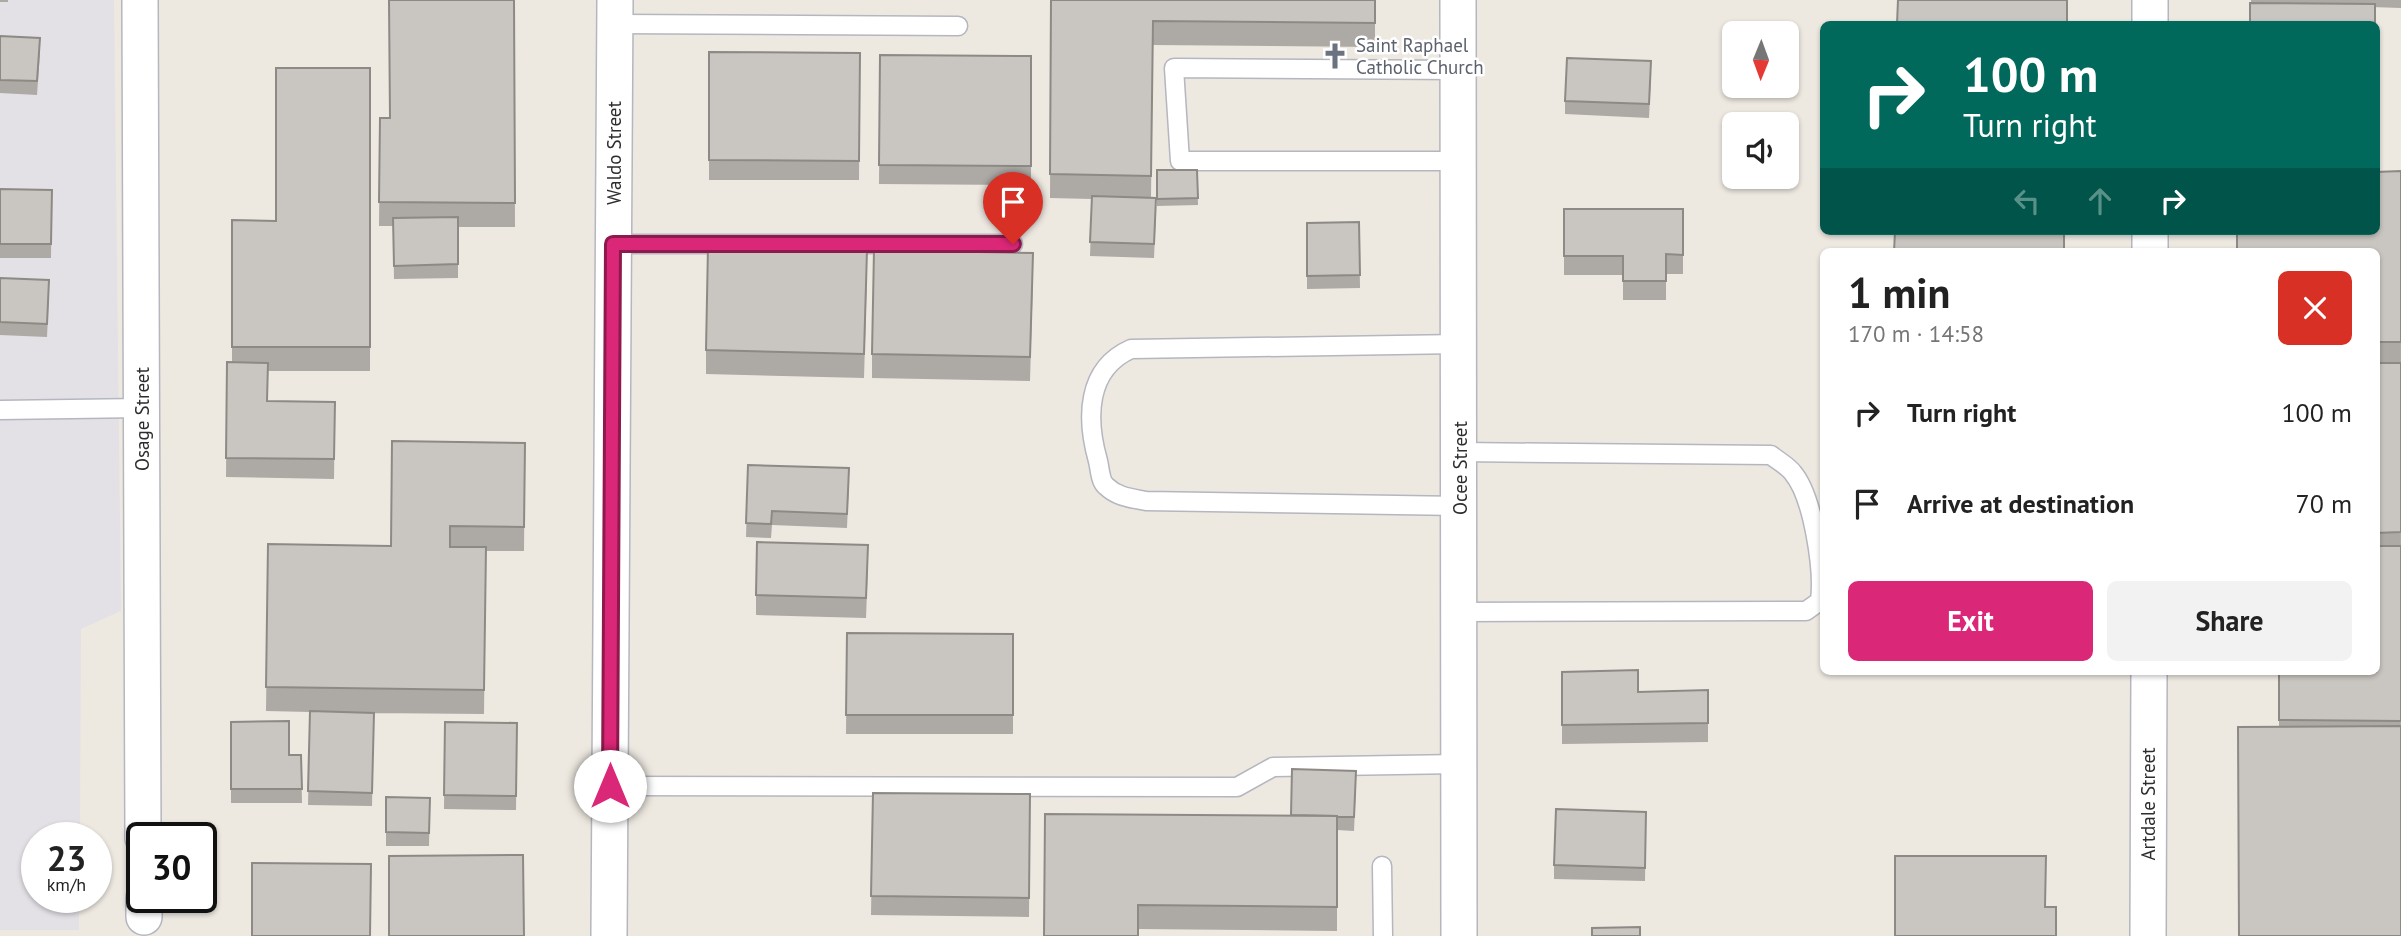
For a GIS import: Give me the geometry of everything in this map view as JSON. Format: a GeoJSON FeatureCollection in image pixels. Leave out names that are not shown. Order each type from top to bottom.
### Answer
{"type":"FeatureCollection","features":[{"type":"Feature","properties":{"kind":"street","name":"Osage Street"},"geometry":{"type":"LineString","coordinates":[[140,0],[144,822]]}},
{"type":"Feature","properties":{"kind":"street","name":"Ocee Street"},"geometry":{"type":"LineString","coordinates":[[1458,0],[1459,936]]}},
{"type":"Feature","properties":{"kind":"street"},"geometry":{"type":"LineString","coordinates":[[2150,0],[2150,21]]}},
{"type":"Feature","properties":{"kind":"street","name":"Waldo Street"},"geometry":{"type":"LineString","coordinates":[[609,936],[615,12]]}},
{"type":"Feature","properties":{"kind":"street","name":"Artdale Street"},"geometry":{"type":"LineString","coordinates":[[2148,675],[2148,936]]}},
{"type":"Feature","properties":{"kind":"lane"},"geometry":{"type":"LineString","coordinates":[[615,12],[958,26]]}},
{"type":"Feature","properties":{"kind":"lane"},"geometry":{"type":"LineString","coordinates":[[1458,70],[1174,68],[1180,162],[1459,161]]}},
{"type":"Feature","properties":{"kind":"lane"},"geometry":{"type":"LineString","coordinates":[[613,244],[1013,244]]}},
{"type":"Feature","properties":{"kind":"lane"},"geometry":{"type":"LineString","coordinates":[[1460,344],[1131,349],[1113,357],[1101,373],[1091,412],[1090,437],[1103,484],[1119,496],[1146,501],[1460,506]]}},
{"type":"Feature","properties":{"kind":"lane"},"geometry":{"type":"LineString","coordinates":[[0,410],[142,408]]}},
{"type":"Feature","properties":{"kind":"lane"},"geometry":{"type":"LineString","coordinates":[[1460,452],[1771,456],[1792,471],[1805,493],[1820,567]]}},
{"type":"Feature","properties":{"kind":"lane"},"geometry":{"type":"LineString","coordinates":[[1459,612],[1807,611],[1820,601]]}},
{"type":"Feature","properties":{"kind":"lane"},"geometry":{"type":"LineString","coordinates":[[610,786],[1237,787],[1273,767],[1459,764]]}},
{"type":"Feature","properties":{"kind":"lane"},"geometry":{"type":"LineString","coordinates":[[1382,866],[1383,936]]}},
{"type":"Feature","properties":{"kind":"shaded area"},"geometry":{"type":"Polygon","coordinates":[[[0,0],[114,0],[121,611],[81,629],[80,822],[21,822],[21,913],[79,913],[79,930],[0,930],[0,0]]]}},
{"type":"Feature","properties":{"kind":"building"},"geometry":{"type":"Polygon","coordinates":[[[389,0],[514,0],[515,203],[379,202],[380,118],[390,118],[389,0]]]}},
{"type":"Feature","properties":{"kind":"building"},"geometry":{"type":"Polygon","coordinates":[[[1051,0],[1375,0],[1375,23],[1153,21],[1151,176],[1050,174],[1051,0]]]}},
{"type":"Feature","properties":{"kind":"building"},"geometry":{"type":"Polygon","coordinates":[[[1898,0],[2067,0],[2067,21],[1897,21],[1898,0]]]}},
{"type":"Feature","properties":{"kind":"building"},"geometry":{"type":"Polygon","coordinates":[[[2250,3],[2375,4],[2375,21],[2250,21],[2250,3]]]}},
{"type":"Feature","properties":{"kind":"building"},"geometry":{"type":"Polygon","coordinates":[[[0,36],[40,38],[37,81],[0,80],[0,36]]]}},
{"type":"Feature","properties":{"kind":"building"},"geometry":{"type":"Polygon","coordinates":[[[709,52],[860,53],[859,161],[709,160],[709,52]]]}},
{"type":"Feature","properties":{"kind":"building"},"geometry":{"type":"Polygon","coordinates":[[[880,55],[1031,56],[1031,166],[879,165],[880,55]]]}},
{"type":"Feature","properties":{"kind":"building"},"geometry":{"type":"Polygon","coordinates":[[[1567,58],[1651,61],[1649,104],[1565,101],[1567,58]]]}},
{"type":"Feature","properties":{"kind":"building"},"geometry":{"type":"Polygon","coordinates":[[[276,68],[370,68],[370,347],[232,347],[232,220],[276,221],[276,68]]]}},
{"type":"Feature","properties":{"kind":"building"},"geometry":{"type":"Polygon","coordinates":[[[1157,170],[1197,170],[1198,198],[1157,199],[1157,170]]]}},
{"type":"Feature","properties":{"kind":"building"},"geometry":{"type":"Polygon","coordinates":[[[2401,171],[2401,342],[2380,342],[2380,248],[2237,248],[2237,235],[2380,235],[2380,172],[2401,171]]]}},
{"type":"Feature","properties":{"kind":"building"},"geometry":{"type":"Polygon","coordinates":[[[0,189],[52,190],[51,244],[0,244],[0,189]]]}},
{"type":"Feature","properties":{"kind":"building"},"geometry":{"type":"Polygon","coordinates":[[[1092,196],[1156,198],[1154,244],[1090,242],[1092,196]]]}},
{"type":"Feature","properties":{"kind":"building"},"geometry":{"type":"Polygon","coordinates":[[[1564,209],[1683,209],[1683,255],[1666,254],[1666,281],[1623,281],[1623,256],[1564,256],[1564,209]]]}},
{"type":"Feature","properties":{"kind":"building"},"geometry":{"type":"Polygon","coordinates":[[[458,217],[458,264],[394,266],[393,218],[458,217]]]}},
{"type":"Feature","properties":{"kind":"building"},"geometry":{"type":"Polygon","coordinates":[[[1359,222],[1360,275],[1307,276],[1307,223],[1359,222]]]}},
{"type":"Feature","properties":{"kind":"building"},"geometry":{"type":"Polygon","coordinates":[[[1895,235],[2064,235],[2064,248],[1894,248],[1895,235]]]}},
{"type":"Feature","properties":{"kind":"building"},"geometry":{"type":"Polygon","coordinates":[[[708,246],[867,250],[864,354],[706,350],[708,246]]]}},
{"type":"Feature","properties":{"kind":"building"},"geometry":{"type":"Polygon","coordinates":[[[874,250],[1033,253],[1030,357],[872,354],[874,250]]]}},
{"type":"Feature","properties":{"kind":"building"},"geometry":{"type":"Polygon","coordinates":[[[0,278],[49,280],[47,324],[0,322],[0,278]]]}},
{"type":"Feature","properties":{"kind":"building"},"geometry":{"type":"Polygon","coordinates":[[[227,362],[268,363],[267,401],[335,402],[334,459],[226,458],[227,362]]]}},
{"type":"Feature","properties":{"kind":"building"},"geometry":{"type":"Polygon","coordinates":[[[2380,363],[2401,363],[2401,532],[2380,533],[2380,363]]]}},
{"type":"Feature","properties":{"kind":"building"},"geometry":{"type":"Polygon","coordinates":[[[392,441],[525,443],[524,527],[450,526],[450,547],[486,547],[484,690],[266,687],[268,544],[391,546],[392,441]]]}},
{"type":"Feature","properties":{"kind":"building"},"geometry":{"type":"Polygon","coordinates":[[[748,465],[849,468],[847,514],[772,511],[771,524],[746,523],[748,465]]]}},
{"type":"Feature","properties":{"kind":"building"},"geometry":{"type":"Polygon","coordinates":[[[757,542],[868,545],[866,598],[756,595],[757,542]]]}},
{"type":"Feature","properties":{"kind":"building"},"geometry":{"type":"Polygon","coordinates":[[[2380,546],[2401,546],[2401,721],[2279,720],[2279,675],[2380,675],[2380,546]]]}},
{"type":"Feature","properties":{"kind":"building"},"geometry":{"type":"Polygon","coordinates":[[[847,633],[1013,634],[1013,715],[846,715],[847,633]]]}},
{"type":"Feature","properties":{"kind":"building"},"geometry":{"type":"Polygon","coordinates":[[[1638,670],[1638,692],[1708,690],[1708,723],[1562,725],[1562,672],[1638,670]]]}},
{"type":"Feature","properties":{"kind":"building"},"geometry":{"type":"Polygon","coordinates":[[[310,711],[374,713],[372,793],[308,791],[310,711]]]}},
{"type":"Feature","properties":{"kind":"building"},"geometry":{"type":"Polygon","coordinates":[[[289,721],[289,755],[301,755],[302,789],[231,789],[231,722],[289,721]]]}},
{"type":"Feature","properties":{"kind":"building"},"geometry":{"type":"Polygon","coordinates":[[[445,722],[517,723],[516,796],[444,795],[445,722]]]}},
{"type":"Feature","properties":{"kind":"building"},"geometry":{"type":"Polygon","coordinates":[[[2401,726],[2401,936],[2239,936],[2238,727],[2401,726]]]}},
{"type":"Feature","properties":{"kind":"building"},"geometry":{"type":"Polygon","coordinates":[[[1292,769],[1356,771],[1354,817],[1291,815],[1292,769]]]}},
{"type":"Feature","properties":{"kind":"building"},"geometry":{"type":"Polygon","coordinates":[[[873,793],[1030,794],[1029,898],[871,896],[873,793]]]}},
{"type":"Feature","properties":{"kind":"building"},"geometry":{"type":"Polygon","coordinates":[[[386,797],[430,798],[429,833],[386,832],[386,797]]]}},
{"type":"Feature","properties":{"kind":"building"},"geometry":{"type":"Polygon","coordinates":[[[1556,809],[1646,812],[1645,868],[1554,865],[1556,809]]]}},
{"type":"Feature","properties":{"kind":"building"},"geometry":{"type":"Polygon","coordinates":[[[1045,814],[1337,816],[1337,907],[1138,905],[1138,936],[1044,936],[1045,814]]]}},
{"type":"Feature","properties":{"kind":"building"},"geometry":{"type":"Polygon","coordinates":[[[523,855],[524,936],[389,936],[389,856],[523,855]]]}},
{"type":"Feature","properties":{"kind":"building"},"geometry":{"type":"Polygon","coordinates":[[[1895,856],[2046,856],[2045,907],[2056,907],[2056,936],[1895,936],[1895,856]]]}},
{"type":"Feature","properties":{"kind":"building"},"geometry":{"type":"Polygon","coordinates":[[[252,863],[371,864],[370,936],[252,936],[252,863]]]}},
{"type":"Feature","properties":{"kind":"building"},"geometry":{"type":"Polygon","coordinates":[[[1640,927],[1640,936],[1592,936],[1592,928],[1640,927]]]}},
{"type":"Feature","properties":{"kind":"place","name":"Saint Raphael Catholic Church"},"geometry":{"type":"Point","coordinates":[1335,56]}},
{"type":"Feature","properties":{"kind":"route"},"geometry":{"type":"LineString","coordinates":[[610,786],[613,244],[1013,244]]}}]}
